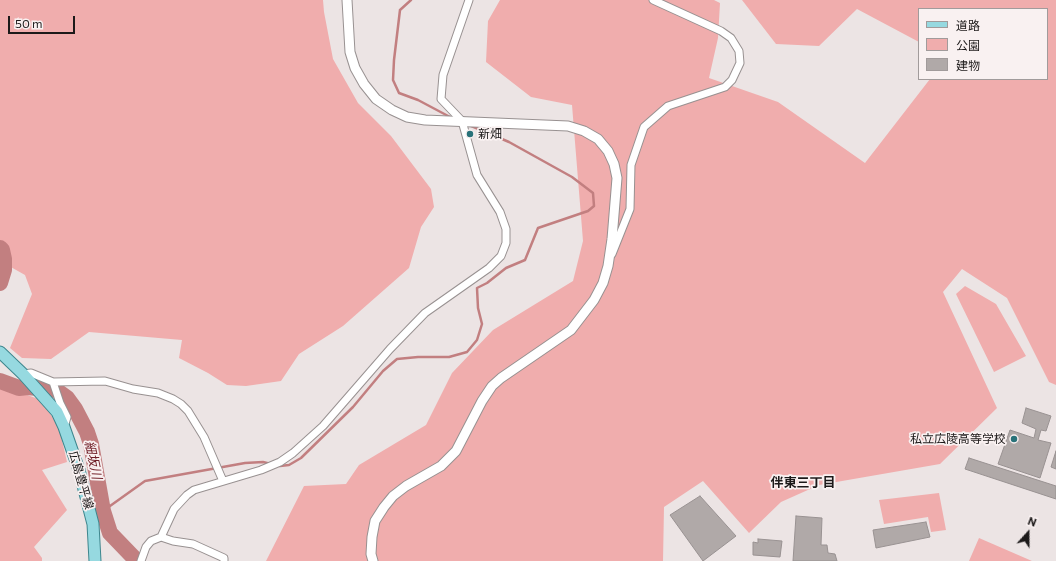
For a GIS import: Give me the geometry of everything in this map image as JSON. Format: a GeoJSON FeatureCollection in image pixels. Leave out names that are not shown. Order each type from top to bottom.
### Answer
{"type":"FeatureCollection","features":[{"type":"Feature","properties":{"kind":"main road","name":"広島豊平線"},"geometry":{"type":"LineString","coordinates":[[0,352],[26,377],[57,412],[64,427],[79,470],[93,524],[95,561]]}},
{"type":"Feature","properties":{"kind":"street"},"geometry":{"type":"LineString","coordinates":[[347,0],[350,52],[355,68],[364,84],[376,99],[392,110],[407,116],[425,120],[462,120],[568,126],[584,131],[598,140],[608,151],[614,164],[617,178],[615,212],[608,266]]}},
{"type":"Feature","properties":{"kind":"street"},"geometry":{"type":"LineString","coordinates":[[162,537],[174,509],[194,490],[261,470],[280,462],[293,453],[323,426],[390,349],[425,313],[489,268],[501,256],[506,242],[506,229],[500,212],[477,174],[462,120],[441,99],[443,75],[468,0]]}},
{"type":"Feature","properties":{"kind":"street"},"geometry":{"type":"LineString","coordinates":[[373,561],[372,537],[376,521],[384,507],[406,486],[441,466],[456,451],[482,401],[492,386],[501,378],[571,330],[594,300],[603,283],[630,209],[631,165],[644,127],[668,106],[725,87],[732,80],[740,63],[739,51],[731,38],[721,31],[653,0]]}},
{"type":"Feature","properties":{"kind":"street"},"geometry":{"type":"LineString","coordinates":[[26,377],[31,373],[53,382],[105,381],[133,389],[158,393],[173,399],[188,411],[204,437],[223,481]]}},
{"type":"Feature","properties":{"kind":"street"},"geometry":{"type":"LineString","coordinates":[[53,382],[60,404],[67,417],[64,427]]}},
{"type":"Feature","properties":{"kind":"street"},"geometry":{"type":"LineString","coordinates":[[141,559],[146,547],[151,541],[162,537],[173,541],[193,544],[224,558],[224,561]]}},
{"type":"Feature","properties":{"kind":"green space"},"geometry":{"type":"Polygon","coordinates":[[[0,0],[323,0],[333,59],[358,103],[391,136],[431,189],[434,207],[421,227],[409,268],[343,326],[299,354],[281,381],[246,386],[227,385],[179,358],[182,340],[89,332],[51,359],[22,358],[10,348],[32,294],[25,275],[0,261],[0,0]]]}},
{"type":"Feature","properties":{"kind":"green space"},"geometry":{"type":"Polygon","coordinates":[[[500,0],[714,0],[720,3],[718,38],[709,78],[778,102],[865,163],[929,80],[1048,80],[1048,8],[918,8],[918,41],[857,9],[819,46],[776,44],[742,0],[1056,0],[1056,385],[1049,382],[1007,298],[962,269],[943,292],[997,408],[940,464],[819,485],[781,502],[749,533],[703,481],[664,507],[663,561],[266,561],[304,486],[346,484],[359,465],[426,425],[452,373],[493,330],[573,281],[583,241],[572,105],[531,97],[486,62],[488,21],[500,0]]]}},
{"type":"Feature","properties":{"kind":"green space"},"geometry":{"type":"Polygon","coordinates":[[[965,286],[996,304],[1026,356],[994,372],[956,294],[965,286]]]}},
{"type":"Feature","properties":{"kind":"green space"},"geometry":{"type":"Polygon","coordinates":[[[0,385],[41,400],[59,427],[67,462],[42,470],[67,510],[34,547],[42,558],[42,561],[0,561],[0,385]]]}},
{"type":"Feature","properties":{"kind":"green space"},"geometry":{"type":"Polygon","coordinates":[[[939,493],[946,530],[931,532],[928,517],[884,524],[879,500],[939,493]]]}},
{"type":"Feature","properties":{"kind":"green space"},"geometry":{"type":"Polygon","coordinates":[[[979,538],[1032,561],[969,561],[979,538]]]}},
{"type":"Feature","properties":{"kind":"building"},"geometry":{"type":"Polygon","coordinates":[[[1026,408],[1051,416],[1046,431],[1041,430],[1038,440],[1051,443],[1040,478],[998,464],[1010,430],[1034,438],[1036,429],[1022,423],[1026,408]]]}},
{"type":"Feature","properties":{"kind":"building"},"geometry":{"type":"Polygon","coordinates":[[[1056,451],[1056,469],[1051,467],[1056,451]]]}},
{"type":"Feature","properties":{"kind":"building"},"geometry":{"type":"Polygon","coordinates":[[[969,458],[1056,486],[1056,499],[965,469],[969,458]]]}},
{"type":"Feature","properties":{"kind":"building"},"geometry":{"type":"Polygon","coordinates":[[[700,496],[736,536],[703,561],[670,515],[700,496]]]}},
{"type":"Feature","properties":{"kind":"building"},"geometry":{"type":"Polygon","coordinates":[[[796,516],[822,518],[821,545],[827,545],[828,553],[835,554],[837,561],[793,561],[796,516]]]}},
{"type":"Feature","properties":{"kind":"building"},"geometry":{"type":"Polygon","coordinates":[[[926,522],[930,537],[876,548],[873,530],[926,522]]]}},
{"type":"Feature","properties":{"kind":"building"},"geometry":{"type":"Polygon","coordinates":[[[758,539],[782,541],[780,557],[753,555],[753,542],[758,543],[758,539]]]}},
{"type":"Feature","properties":{"kind":"waterway"},"geometry":{"type":"LineString","coordinates":[[411,0],[400,10],[393,80],[399,93],[418,100],[450,117]]}},
{"type":"Feature","properties":{"kind":"waterway"},"geometry":{"type":"LineString","coordinates":[[276,465],[289,465],[301,458],[353,407],[383,371],[397,359],[449,357],[467,352],[477,340],[482,324],[478,308],[477,288],[487,283],[506,268],[525,260],[538,228],[588,211],[594,206],[593,193],[572,177],[509,142],[469,125]]}},
{"type":"Feature","properties":{"kind":"waterway","name":"細坂川"},"geometry":{"type":"LineString","coordinates":[[0,248],[4,259],[4,270],[0,283]]}},
{"type":"Feature","properties":{"kind":"waterway","name":"細坂川"},"geometry":{"type":"LineString","coordinates":[[0,381],[19,388],[28,387],[56,390],[67,398],[75,409],[87,432],[91,444],[103,511],[110,533],[137,561]]}},
{"type":"Feature","properties":{"kind":"waterway"},"geometry":{"type":"LineString","coordinates":[[103,511],[145,481],[245,463],[263,462],[271,464]]}},
{"type":"Feature","properties":{"kind":"place","name":"新畑"},"geometry":{"type":"Point","coordinates":[470,134]}},
{"type":"Feature","properties":{"kind":"place","name":"私立広陵高等学校"},"geometry":{"type":"Point","coordinates":[1014,439]}},
{"type":"Feature","properties":{"kind":"district","name":"伴東三丁目"},"geometry":{"type":"Point","coordinates":[803,483]}}]}
